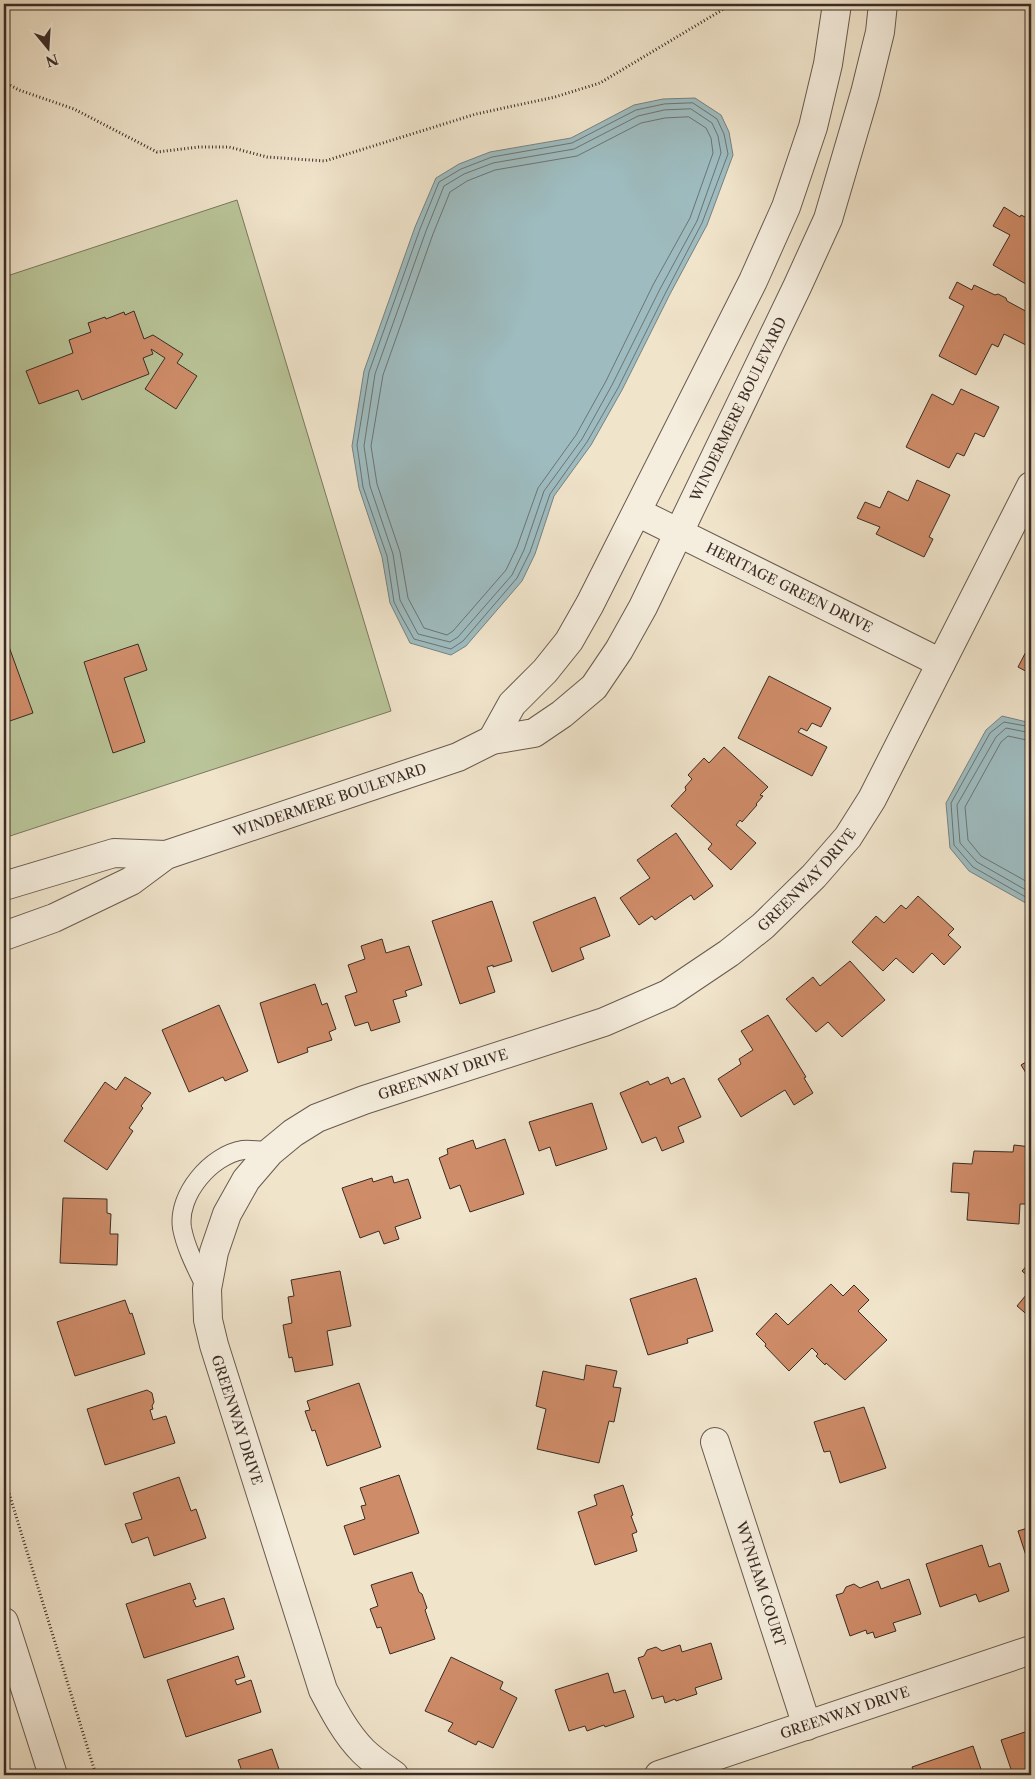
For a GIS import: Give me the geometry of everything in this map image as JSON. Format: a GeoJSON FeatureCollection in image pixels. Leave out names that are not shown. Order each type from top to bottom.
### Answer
{"type":"FeatureCollection","features":[{"type":"Feature","properties":{"kind":"street"},"geometry":{"type":"LineString","coordinates":[[492,740],[512,704],[545,671],[569,641],[590,604],[753,281],[786,208],[813,127],[828,64],[837,4]]}},
{"type":"Feature","properties":{"kind":"street","name":"WINDERMERE BOULEVARD"},"geometry":{"type":"LineString","coordinates":[[4,936],[54,918],[131,882],[166,855],[458,757],[492,740],[534,733],[562,714],[594,686],[620,650],[643,607],[828,219],[865,93],[880,32],[883,4]]}},
{"type":"Feature","properties":{"kind":"street","name":"GREENWAY DRIVE"},"geometry":{"type":"LineString","coordinates":[[394,1775],[367,1764],[323,1690],[214,1345],[208,1320],[207,1289],[214,1252],[227,1214],[246,1180],[270,1152],[293,1133],[317,1118],[364,1100],[612,1019],[668,994],[730,953],[763,926],[814,876],[848,837],[872,799],[1031,486]]}},
{"type":"Feature","properties":{"kind":"street","name":"HERITAGE GREEN DRIVE"},"geometry":{"type":"LineString","coordinates":[[637,512],[941,662]]}},
{"type":"Feature","properties":{"kind":"street","name":"WINDERMERE BOULEVARD"},"geometry":{"type":"LineString","coordinates":[[4,886],[114,853],[166,855]]}},
{"type":"Feature","properties":{"kind":"street","name":"WYNHAM COURT"},"geometry":{"type":"LineString","coordinates":[[715,1442],[807,1726]]}},
{"type":"Feature","properties":{"kind":"street"},"geometry":{"type":"LineString","coordinates":[[4,1622],[53,1775]]}},
{"type":"Feature","properties":{"kind":"street","name":"GREENWAY DRIVE"},"geometry":{"type":"LineString","coordinates":[[659,1775],[1031,1650]]}},
{"type":"Feature","properties":{"kind":"lane"},"geometry":{"type":"LineString","coordinates":[[207,1289],[187,1247],[182,1226],[186,1197],[202,1174],[224,1157],[244,1150],[270,1152]]}},
{"type":"Feature","properties":{"kind":"path"},"geometry":{"type":"LineString","coordinates":[[4,82],[19,90],[74,109],[157,152],[199,147],[229,147],[267,156],[325,161],[476,114],[555,97],[600,83],[732,4]]}},
{"type":"Feature","properties":{"kind":"path"},"geometry":{"type":"LineString","coordinates":[[4,1476],[96,1775]]}},
{"type":"Feature","properties":{"kind":"green space"},"geometry":{"type":"Polygon","coordinates":[[[237,200],[391,711],[4,838],[4,277],[237,200]]]}},
{"type":"Feature","properties":{"kind":"water"},"geometry":{"type":"Polygon","coordinates":[[[695,98],[721,115],[729,132],[733,155],[707,225],[622,390],[591,445],[554,496],[535,554],[522,581],[466,646],[451,655],[410,643],[390,603],[382,557],[359,488],[352,446],[364,371],[415,227],[436,178],[459,164],[490,152],[571,138],[634,105],[663,99],[695,98]]]}},
{"type":"Feature","properties":{"kind":"water"},"geometry":{"type":"Polygon","coordinates":[[[1002,716],[1031,723],[1031,906],[969,871],[950,848],[946,803],[986,730],[1002,716]]]}},
{"type":"Feature","properties":{"kind":"building"},"geometry":{"type":"Polygon","coordinates":[[[1004,207],[1020,217],[1021,215],[1031,220],[1031,287],[993,265],[1010,235],[993,226],[1004,207]]]}},
{"type":"Feature","properties":{"kind":"building"},"geometry":{"type":"Polygon","coordinates":[[[957,282],[972,290],[974,285],[995,295],[998,294],[1031,314],[1031,340],[1028,346],[1004,334],[998,347],[992,344],[976,375],[939,356],[964,306],[949,298],[957,282]]]}},
{"type":"Feature","properties":{"kind":"building"},"geometry":{"type":"Polygon","coordinates":[[[134,311],[144,339],[153,335],[183,354],[177,363],[197,376],[176,409],[145,389],[165,358],[151,349],[153,354],[143,358],[149,374],[82,400],[78,390],[39,404],[26,371],[73,353],[69,340],[91,332],[88,323],[124,312],[125,315],[134,311]]]}},
{"type":"Feature","properties":{"kind":"building"},"geometry":{"type":"Polygon","coordinates":[[[961,389],[999,407],[984,437],[975,433],[964,456],[957,453],[949,468],[906,447],[932,394],[953,405],[961,389]]]}},
{"type":"Feature","properties":{"kind":"building"},"geometry":{"type":"Polygon","coordinates":[[[917,480],[950,495],[929,537],[933,539],[924,557],[876,534],[880,527],[857,518],[865,502],[880,508],[888,491],[908,501],[917,480]]]}},
{"type":"Feature","properties":{"kind":"building"},"geometry":{"type":"Polygon","coordinates":[[[4,633],[33,713],[4,723],[4,633]]]}},
{"type":"Feature","properties":{"kind":"building"},"geometry":{"type":"Polygon","coordinates":[[[1031,642],[1031,674],[1018,667],[1031,642]]]}},
{"type":"Feature","properties":{"kind":"building"},"geometry":{"type":"Polygon","coordinates":[[[138,644],[147,670],[124,678],[145,742],[113,753],[84,662],[138,644]]]}},
{"type":"Feature","properties":{"kind":"building"},"geometry":{"type":"Polygon","coordinates":[[[769,676],[831,708],[821,727],[812,723],[807,731],[801,728],[798,732],[827,747],[812,776],[738,738],[769,676]]]}},
{"type":"Feature","properties":{"kind":"building"},"geometry":{"type":"Polygon","coordinates":[[[724,747],[768,787],[760,795],[763,796],[757,805],[742,822],[740,820],[736,825],[756,843],[731,870],[708,849],[712,844],[671,806],[686,790],[685,787],[692,779],[688,775],[704,758],[709,763],[724,747]]]}},
{"type":"Feature","properties":{"kind":"building"},"geometry":{"type":"Polygon","coordinates":[[[676,833],[713,886],[694,900],[691,895],[655,920],[652,916],[639,925],[620,898],[650,878],[637,860],[676,833]]]}},
{"type":"Feature","properties":{"kind":"building"},"geometry":{"type":"Polygon","coordinates":[[[918,896],[954,929],[948,935],[961,947],[944,965],[932,953],[913,973],[896,958],[883,971],[852,942],[876,916],[884,923],[901,905],[906,909],[918,896]]]}},
{"type":"Feature","properties":{"kind":"building"},"geometry":{"type":"Polygon","coordinates":[[[595,897],[610,936],[580,948],[584,959],[552,972],[533,922],[595,897]]]}},
{"type":"Feature","properties":{"kind":"building"},"geometry":{"type":"Polygon","coordinates":[[[492,901],[512,961],[487,967],[495,992],[460,1004],[432,921],[492,901]]]}},
{"type":"Feature","properties":{"kind":"building"},"geometry":{"type":"Polygon","coordinates":[[[382,939],[386,953],[409,946],[422,985],[405,991],[407,996],[393,1000],[400,1022],[371,1031],[368,1022],[355,1026],[345,996],[357,992],[348,965],[365,959],[361,946],[382,939]]]}},
{"type":"Feature","properties":{"kind":"building"},"geometry":{"type":"Polygon","coordinates":[[[850,961],[885,1000],[842,1037],[828,1022],[816,1032],[786,999],[813,977],[820,986],[850,961]]]}},
{"type":"Feature","properties":{"kind":"building"},"geometry":{"type":"Polygon","coordinates":[[[315,984],[322,1005],[327,1003],[336,1029],[329,1032],[332,1040],[307,1048],[308,1052],[278,1063],[260,1003],[315,984]]]}},
{"type":"Feature","properties":{"kind":"building"},"geometry":{"type":"Polygon","coordinates":[[[219,1005],[248,1071],[225,1081],[223,1077],[189,1092],[162,1030],[219,1005]]]}},
{"type":"Feature","properties":{"kind":"building"},"geometry":{"type":"Polygon","coordinates":[[[768,1015],[806,1077],[804,1078],[813,1093],[794,1105],[785,1090],[741,1117],[718,1079],[741,1064],[739,1059],[753,1050],[741,1031],[768,1015]]]}},
{"type":"Feature","properties":{"kind":"building"},"geometry":{"type":"Polygon","coordinates":[[[1031,1059],[1031,1081],[1021,1065],[1031,1059]]]}},
{"type":"Feature","properties":{"kind":"building"},"geometry":{"type":"Polygon","coordinates":[[[125,1077],[151,1093],[141,1106],[143,1108],[129,1128],[133,1131],[107,1170],[64,1141],[105,1082],[116,1090],[125,1077]]]}},
{"type":"Feature","properties":{"kind":"building"},"geometry":{"type":"Polygon","coordinates":[[[668,1077],[671,1084],[684,1078],[701,1117],[678,1127],[684,1142],[662,1151],[656,1137],[642,1143],[620,1093],[648,1081],[650,1085],[668,1077]]]}},
{"type":"Feature","properties":{"kind":"building"},"geometry":{"type":"Polygon","coordinates":[[[592,1103],[607,1149],[556,1166],[550,1147],[539,1151],[529,1122],[592,1103]]]}},
{"type":"Feature","properties":{"kind":"building"},"geometry":{"type":"Polygon","coordinates":[[[505,1139],[524,1194],[470,1212],[460,1185],[450,1189],[439,1158],[448,1154],[447,1149],[473,1140],[476,1149],[505,1139]]]}},
{"type":"Feature","properties":{"kind":"building"},"geometry":{"type":"Polygon","coordinates":[[[1014,1145],[1031,1147],[1029,1193],[1027,1193],[1027,1204],[1020,1204],[1019,1224],[967,1220],[969,1193],[951,1192],[953,1163],[972,1164],[974,1151],[1013,1152],[1014,1145]]]}},
{"type":"Feature","properties":{"kind":"building"},"geometry":{"type":"Polygon","coordinates":[[[392,1176],[394,1183],[408,1179],[421,1218],[395,1227],[399,1239],[384,1244],[379,1231],[360,1238],[342,1188],[372,1178],[373,1182],[392,1176]]]}},
{"type":"Feature","properties":{"kind":"building"},"geometry":{"type":"Polygon","coordinates":[[[63,1198],[107,1199],[107,1213],[111,1214],[110,1234],[118,1234],[117,1265],[60,1263],[63,1198]]]}},
{"type":"Feature","properties":{"kind":"building"},"geometry":{"type":"Polygon","coordinates":[[[1031,1261],[1031,1279],[1022,1271],[1031,1261]]]}},
{"type":"Feature","properties":{"kind":"building"},"geometry":{"type":"Polygon","coordinates":[[[340,1271],[351,1326],[327,1331],[333,1365],[295,1372],[292,1357],[289,1358],[283,1325],[292,1323],[288,1297],[294,1296],[291,1280],[340,1271]]]}},
{"type":"Feature","properties":{"kind":"building"},"geometry":{"type":"Polygon","coordinates":[[[696,1278],[713,1331],[687,1339],[688,1343],[648,1355],[630,1299],[696,1278]]]}},
{"type":"Feature","properties":{"kind":"building"},"geometry":{"type":"Polygon","coordinates":[[[831,1284],[843,1296],[854,1285],[869,1300],[858,1311],[887,1340],[845,1380],[826,1363],[825,1365],[816,1356],[818,1354],[812,1348],[789,1371],[756,1334],[776,1313],[788,1325],[831,1284]]]}},
{"type":"Feature","properties":{"kind":"building"},"geometry":{"type":"Polygon","coordinates":[[[1031,1289],[1031,1318],[1017,1306],[1031,1289]]]}},
{"type":"Feature","properties":{"kind":"building"},"geometry":{"type":"Polygon","coordinates":[[[125,1300],[130,1314],[132,1313],[145,1354],[75,1376],[57,1322],[125,1300]]]}},
{"type":"Feature","properties":{"kind":"building"},"geometry":{"type":"Polygon","coordinates":[[[586,1365],[617,1371],[613,1387],[621,1388],[614,1422],[609,1421],[599,1463],[537,1449],[546,1409],[536,1406],[543,1371],[584,1380],[586,1365]]]}},
{"type":"Feature","properties":{"kind":"building"},"geometry":{"type":"Polygon","coordinates":[[[359,1383],[381,1447],[327,1466],[315,1430],[312,1431],[305,1411],[310,1410],[307,1401],[359,1383]]]}},
{"type":"Feature","properties":{"kind":"building"},"geometry":{"type":"Polygon","coordinates":[[[147,1390],[152,1393],[154,1402],[153,1409],[150,1410],[153,1420],[166,1416],[175,1443],[105,1465],[87,1409],[147,1390]]]}},
{"type":"Feature","properties":{"kind":"building"},"geometry":{"type":"Polygon","coordinates":[[[864,1407],[886,1468],[840,1483],[830,1451],[824,1452],[814,1422],[864,1407]]]}},
{"type":"Feature","properties":{"kind":"building"},"geometry":{"type":"Polygon","coordinates":[[[399,1475],[419,1533],[354,1555],[344,1526],[365,1519],[361,1506],[366,1505],[360,1488],[399,1475]]]}},
{"type":"Feature","properties":{"kind":"building"},"geometry":{"type":"Polygon","coordinates":[[[179,1477],[191,1511],[196,1509],[206,1538],[154,1556],[148,1537],[132,1543],[125,1524],[142,1519],[133,1493],[179,1477]]]}},
{"type":"Feature","properties":{"kind":"building"},"geometry":{"type":"Polygon","coordinates":[[[623,1485],[637,1532],[632,1534],[637,1551],[595,1565],[578,1512],[597,1505],[594,1495],[623,1485]]]}},
{"type":"Feature","properties":{"kind":"building"},"geometry":{"type":"Polygon","coordinates":[[[1031,1527],[1031,1571],[1018,1531],[1031,1527]]]}},
{"type":"Feature","properties":{"kind":"building"},"geometry":{"type":"Polygon","coordinates":[[[982,1545],[989,1567],[1000,1563],[1009,1591],[979,1602],[976,1594],[940,1607],[926,1564],[982,1545]]]}},
{"type":"Feature","properties":{"kind":"building"},"geometry":{"type":"Polygon","coordinates":[[[412,1572],[427,1608],[425,1610],[435,1639],[390,1654],[381,1627],[377,1628],[370,1609],[378,1606],[371,1585],[412,1572]]]}},
{"type":"Feature","properties":{"kind":"building"},"geometry":{"type":"Polygon","coordinates":[[[909,1579],[921,1614],[893,1623],[896,1631],[875,1638],[873,1632],[867,1634],[866,1630],[850,1636],[836,1595],[843,1593],[846,1587],[854,1584],[860,1588],[878,1581],[881,1589],[909,1579]]]}},
{"type":"Feature","properties":{"kind":"building"},"geometry":{"type":"Polygon","coordinates":[[[190,1583],[196,1599],[193,1600],[196,1607],[224,1598],[234,1629],[144,1658],[126,1604],[190,1583]]]}},
{"type":"Feature","properties":{"kind":"building"},"geometry":{"type":"Polygon","coordinates":[[[711,1643],[722,1679],[695,1688],[697,1694],[676,1701],[675,1699],[665,1703],[663,1696],[652,1699],[638,1658],[644,1656],[647,1650],[656,1647],[662,1651],[680,1645],[682,1652],[711,1643]]]}},
{"type":"Feature","properties":{"kind":"building"},"geometry":{"type":"Polygon","coordinates":[[[238,1656],[245,1677],[235,1680],[237,1685],[251,1680],[261,1712],[186,1737],[167,1680],[238,1656]]]}},
{"type":"Feature","properties":{"kind":"building"},"geometry":{"type":"Polygon","coordinates":[[[451,1657],[503,1682],[500,1689],[517,1698],[493,1748],[478,1741],[476,1745],[448,1731],[453,1723],[425,1711],[451,1657]]]}},
{"type":"Feature","properties":{"kind":"building"},"geometry":{"type":"Polygon","coordinates":[[[608,1673],[614,1693],[625,1690],[634,1717],[587,1731],[585,1726],[569,1731],[555,1690],[608,1673]]]}},
{"type":"Feature","properties":{"kind":"building"},"geometry":{"type":"Polygon","coordinates":[[[1031,1730],[1031,1775],[1013,1775],[1001,1740],[1031,1730]]]}},
{"type":"Feature","properties":{"kind":"building"},"geometry":{"type":"Polygon","coordinates":[[[973,1746],[983,1775],[915,1775],[912,1767],[973,1746]]]}},
{"type":"Feature","properties":{"kind":"building"},"geometry":{"type":"Polygon","coordinates":[[[272,1749],[281,1775],[240,1775],[243,1774],[238,1760],[272,1749]]]}}]}
